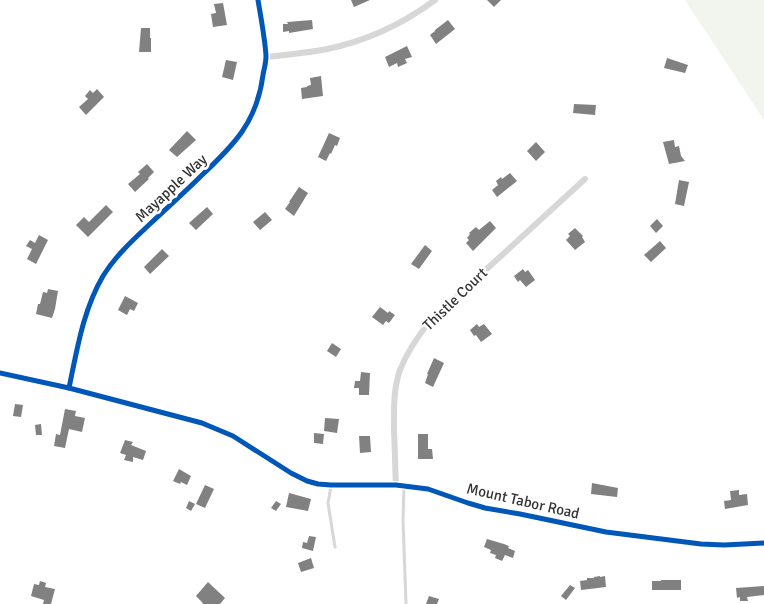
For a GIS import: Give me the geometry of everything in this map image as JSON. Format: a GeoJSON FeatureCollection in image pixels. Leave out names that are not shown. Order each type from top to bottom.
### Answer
{"type":"FeatureCollection","features":[{"type":"Feature","properties":{"kind":"street","name":"Mayapple Way"},"geometry":{"type":"LineString","coordinates":[[68,388],[85,318],[103,276],[116,257],[136,237],[225,154],[240,136],[251,118],[258,102],[266,57],[258,0]]}},
{"type":"Feature","properties":{"kind":"street"},"geometry":{"type":"LineString","coordinates":[[266,57],[329,49],[351,43],[377,34],[397,24],[436,0]]}},
{"type":"Feature","properties":{"kind":"street","name":"Thistle Court"},"geometry":{"type":"LineString","coordinates":[[396,485],[394,404],[400,370],[408,353],[430,320],[585,179]]}},
{"type":"Feature","properties":{"kind":"street","name":"Mount Tabor Road"},"geometry":{"type":"LineString","coordinates":[[0,373],[182,417],[219,429],[254,448],[291,473],[318,484],[331,486],[396,485],[428,489],[485,508],[606,532],[701,544],[764,543]]}},
{"type":"Feature","properties":{"kind":"lane"},"geometry":{"type":"LineString","coordinates":[[331,486],[328,503],[335,547]]}},
{"type":"Feature","properties":{"kind":"lane"},"geometry":{"type":"LineString","coordinates":[[404,486],[403,520],[406,604]]}},
{"type":"Feature","properties":{"kind":"shaded area"},"geometry":{"type":"Polygon","coordinates":[[[685,0],[764,0],[764,120],[685,0]]]}},
{"type":"Feature","properties":{"kind":"building"},"geometry":{"type":"Polygon","coordinates":[[[351,0],[370,0],[354,7],[351,0]]]}},
{"type":"Feature","properties":{"kind":"building"},"geometry":{"type":"Polygon","coordinates":[[[487,0],[501,0],[494,7],[487,0]]]}},
{"type":"Feature","properties":{"kind":"building"},"geometry":{"type":"Polygon","coordinates":[[[223,3],[227,25],[213,27],[211,14],[216,13],[214,4],[223,3]]]}},
{"type":"Feature","properties":{"kind":"building"},"geometry":{"type":"Polygon","coordinates":[[[312,20],[313,29],[289,33],[289,31],[283,32],[283,24],[288,24],[287,22],[312,20]]]}},
{"type":"Feature","properties":{"kind":"building"},"geometry":{"type":"Polygon","coordinates":[[[448,20],[455,29],[436,44],[430,35],[448,20]]]}},
{"type":"Feature","properties":{"kind":"building"},"geometry":{"type":"Polygon","coordinates":[[[141,28],[150,28],[151,52],[139,52],[141,28]]]}},
{"type":"Feature","properties":{"kind":"building"},"geometry":{"type":"Polygon","coordinates":[[[407,46],[412,57],[405,59],[407,63],[398,67],[397,63],[389,67],[385,57],[407,46]]]}},
{"type":"Feature","properties":{"kind":"building"},"geometry":{"type":"Polygon","coordinates":[[[667,58],[688,65],[685,73],[664,68],[667,58]]]}},
{"type":"Feature","properties":{"kind":"building"},"geometry":{"type":"Polygon","coordinates":[[[226,60],[237,62],[233,80],[222,77],[226,60]]]}},
{"type":"Feature","properties":{"kind":"building"},"geometry":{"type":"Polygon","coordinates":[[[321,76],[323,96],[302,99],[301,88],[311,85],[310,78],[321,76]]]}},
{"type":"Feature","properties":{"kind":"building"},"geometry":{"type":"Polygon","coordinates":[[[97,89],[104,97],[86,115],[79,107],[88,99],[85,96],[90,90],[93,93],[97,89]]]}},
{"type":"Feature","properties":{"kind":"building"},"geometry":{"type":"Polygon","coordinates":[[[574,104],[596,105],[595,115],[573,113],[574,104]]]}},
{"type":"Feature","properties":{"kind":"building"},"geometry":{"type":"Polygon","coordinates":[[[187,131],[196,140],[177,157],[169,150],[187,131]]]}},
{"type":"Feature","properties":{"kind":"building"},"geometry":{"type":"Polygon","coordinates":[[[329,133],[340,138],[337,146],[335,145],[326,161],[318,157],[329,133]]]}},
{"type":"Feature","properties":{"kind":"building"},"geometry":{"type":"Polygon","coordinates":[[[674,140],[675,147],[679,146],[681,156],[685,161],[669,164],[663,142],[674,140]]]}},
{"type":"Feature","properties":{"kind":"building"},"geometry":{"type":"Polygon","coordinates":[[[536,142],[545,152],[536,161],[527,151],[536,142]]]}},
{"type":"Feature","properties":{"kind":"building"},"geometry":{"type":"Polygon","coordinates":[[[147,164],[154,172],[135,192],[128,184],[140,174],[138,172],[147,164]]]}},
{"type":"Feature","properties":{"kind":"building"},"geometry":{"type":"Polygon","coordinates":[[[510,173],[517,181],[497,197],[492,190],[498,185],[496,181],[510,173]]]}},
{"type":"Feature","properties":{"kind":"building"},"geometry":{"type":"Polygon","coordinates":[[[679,180],[689,182],[684,206],[675,204],[679,180]]]}},
{"type":"Feature","properties":{"kind":"building"},"geometry":{"type":"Polygon","coordinates":[[[299,187],[308,193],[294,216],[285,209],[299,187]]]}},
{"type":"Feature","properties":{"kind":"building"},"geometry":{"type":"Polygon","coordinates":[[[106,205],[113,212],[88,237],[76,225],[84,217],[89,222],[106,205]]]}},
{"type":"Feature","properties":{"kind":"building"},"geometry":{"type":"Polygon","coordinates":[[[207,207],[213,214],[196,230],[189,223],[207,207]]]}},
{"type":"Feature","properties":{"kind":"building"},"geometry":{"type":"Polygon","coordinates":[[[265,212],[272,220],[260,230],[253,222],[265,212]]]}},
{"type":"Feature","properties":{"kind":"building"},"geometry":{"type":"Polygon","coordinates":[[[657,219],[663,226],[656,233],[650,226],[657,219]]]}},
{"type":"Feature","properties":{"kind":"building"},"geometry":{"type":"Polygon","coordinates":[[[490,221],[496,228],[473,251],[466,243],[469,240],[467,238],[469,233],[476,227],[479,230],[490,221]]]}},
{"type":"Feature","properties":{"kind":"building"},"geometry":{"type":"Polygon","coordinates":[[[575,228],[583,236],[585,242],[575,250],[566,240],[570,236],[568,234],[575,228]]]}},
{"type":"Feature","properties":{"kind":"building"},"geometry":{"type":"Polygon","coordinates":[[[39,235],[48,240],[36,264],[27,259],[32,249],[26,246],[30,240],[35,243],[39,235]]]}},
{"type":"Feature","properties":{"kind":"building"},"geometry":{"type":"Polygon","coordinates":[[[660,241],[666,248],[651,262],[644,255],[660,241]]]}},
{"type":"Feature","properties":{"kind":"building"},"geometry":{"type":"Polygon","coordinates":[[[425,245],[432,251],[419,269],[411,264],[425,245]]]}},
{"type":"Feature","properties":{"kind":"building"},"geometry":{"type":"Polygon","coordinates":[[[162,249],[169,256],[150,274],[144,267],[162,249]]]}},
{"type":"Feature","properties":{"kind":"building"},"geometry":{"type":"Polygon","coordinates":[[[523,269],[525,272],[528,270],[535,280],[526,287],[520,280],[518,282],[514,276],[523,269]]]}},
{"type":"Feature","properties":{"kind":"building"},"geometry":{"type":"Polygon","coordinates":[[[48,289],[58,291],[52,318],[36,314],[43,292],[47,293],[48,289]]]}},
{"type":"Feature","properties":{"kind":"building"},"geometry":{"type":"Polygon","coordinates":[[[125,296],[138,303],[134,311],[130,309],[127,315],[118,310],[125,296]]]}},
{"type":"Feature","properties":{"kind":"building"},"geometry":{"type":"Polygon","coordinates":[[[380,307],[388,313],[389,311],[395,315],[389,323],[386,321],[383,325],[372,317],[380,307]]]}},
{"type":"Feature","properties":{"kind":"building"},"geometry":{"type":"Polygon","coordinates":[[[477,324],[479,327],[484,324],[492,334],[481,342],[470,330],[477,324]]]}},
{"type":"Feature","properties":{"kind":"building"},"geometry":{"type":"Polygon","coordinates":[[[332,343],[341,349],[336,357],[327,351],[332,343]]]}},
{"type":"Feature","properties":{"kind":"building"},"geometry":{"type":"Polygon","coordinates":[[[434,358],[444,363],[433,387],[425,383],[434,358]]]}},
{"type":"Feature","properties":{"kind":"building"},"geometry":{"type":"Polygon","coordinates":[[[361,372],[370,373],[369,395],[359,395],[359,388],[354,388],[355,381],[360,381],[361,372]]]}},
{"type":"Feature","properties":{"kind":"building"},"geometry":{"type":"Polygon","coordinates":[[[15,404],[23,405],[21,417],[13,416],[15,404]]]}},
{"type":"Feature","properties":{"kind":"building"},"geometry":{"type":"Polygon","coordinates":[[[65,409],[76,411],[75,416],[85,418],[82,432],[69,429],[65,448],[54,446],[56,434],[60,435],[65,409]]]}},
{"type":"Feature","properties":{"kind":"building"},"geometry":{"type":"Polygon","coordinates":[[[325,418],[339,419],[337,433],[324,431],[325,418]]]}},
{"type":"Feature","properties":{"kind":"building"},"geometry":{"type":"Polygon","coordinates":[[[41,424],[42,435],[36,435],[35,425],[41,424]]]}},
{"type":"Feature","properties":{"kind":"building"},"geometry":{"type":"Polygon","coordinates":[[[314,433],[324,434],[323,444],[314,443],[314,433]]]}},
{"type":"Feature","properties":{"kind":"building"},"geometry":{"type":"Polygon","coordinates":[[[418,434],[428,434],[428,449],[432,449],[433,459],[418,459],[418,434]]]}},
{"type":"Feature","properties":{"kind":"building"},"geometry":{"type":"Polygon","coordinates":[[[359,436],[370,436],[371,452],[360,453],[359,436]]]}},
{"type":"Feature","properties":{"kind":"building"},"geometry":{"type":"Polygon","coordinates":[[[125,440],[133,442],[131,445],[146,451],[143,460],[133,457],[133,462],[124,460],[126,455],[120,453],[125,440]]]}},
{"type":"Feature","properties":{"kind":"building"},"geometry":{"type":"Polygon","coordinates":[[[179,469],[191,476],[187,485],[173,481],[179,469]]]}},
{"type":"Feature","properties":{"kind":"building"},"geometry":{"type":"Polygon","coordinates":[[[592,483],[618,488],[617,497],[591,494],[592,483]]]}},
{"type":"Feature","properties":{"kind":"building"},"geometry":{"type":"Polygon","coordinates":[[[205,485],[214,489],[205,508],[196,504],[205,485]]]}},
{"type":"Feature","properties":{"kind":"building"},"geometry":{"type":"Polygon","coordinates":[[[739,490],[739,495],[747,494],[748,505],[725,509],[724,501],[731,500],[730,491],[739,490]]]}},
{"type":"Feature","properties":{"kind":"building"},"geometry":{"type":"Polygon","coordinates":[[[289,493],[311,499],[308,511],[286,507],[289,493]]]}},
{"type":"Feature","properties":{"kind":"building"},"geometry":{"type":"Polygon","coordinates":[[[189,501],[195,504],[191,511],[186,508],[189,501]]]}},
{"type":"Feature","properties":{"kind":"building"},"geometry":{"type":"Polygon","coordinates":[[[276,501],[281,504],[276,511],[271,508],[276,501]]]}},
{"type":"Feature","properties":{"kind":"building"},"geometry":{"type":"Polygon","coordinates":[[[309,536],[316,537],[313,551],[302,548],[303,542],[307,543],[309,536]]]}},
{"type":"Feature","properties":{"kind":"building"},"geometry":{"type":"Polygon","coordinates":[[[487,539],[509,546],[508,548],[515,551],[513,558],[505,555],[502,561],[495,558],[496,555],[490,553],[491,550],[484,547],[487,539]]]}},
{"type":"Feature","properties":{"kind":"building"},"geometry":{"type":"Polygon","coordinates":[[[311,558],[314,568],[301,572],[298,563],[311,558]]]}},
{"type":"Feature","properties":{"kind":"building"},"geometry":{"type":"Polygon","coordinates":[[[605,576],[606,587],[581,590],[580,581],[605,576]]]}},
{"type":"Feature","properties":{"kind":"building"},"geometry":{"type":"Polygon","coordinates":[[[681,580],[681,590],[652,590],[652,581],[681,580]]]}},
{"type":"Feature","properties":{"kind":"building"},"geometry":{"type":"Polygon","coordinates":[[[40,581],[46,583],[45,587],[55,589],[51,604],[43,604],[44,600],[31,596],[34,584],[39,585],[40,581]]]}},
{"type":"Feature","properties":{"kind":"building"},"geometry":{"type":"Polygon","coordinates":[[[208,582],[225,598],[220,604],[203,604],[196,596],[208,582]]]}},
{"type":"Feature","properties":{"kind":"building"},"geometry":{"type":"Polygon","coordinates":[[[570,585],[575,588],[566,600],[561,596],[570,585]]]}},
{"type":"Feature","properties":{"kind":"building"},"geometry":{"type":"Polygon","coordinates":[[[764,586],[764,595],[747,597],[748,601],[740,601],[740,597],[737,598],[736,588],[764,586]]]}},
{"type":"Feature","properties":{"kind":"building"},"geometry":{"type":"Polygon","coordinates":[[[429,596],[439,599],[437,604],[426,604],[429,596]]]}},
{"type":"Feature","properties":{"kind":"cycle path"},"geometry":{"type":"LineString","coordinates":[[69,388],[90,302],[108,268],[132,241],[224,154],[242,132],[249,119],[260,92],[266,59],[258,0]]}},
{"type":"Feature","properties":{"kind":"cycle path"},"geometry":{"type":"LineString","coordinates":[[0,373],[69,388],[202,423],[233,436],[291,473],[318,484],[396,485],[428,489],[485,508],[606,532],[701,544],[764,543]]}}]}
